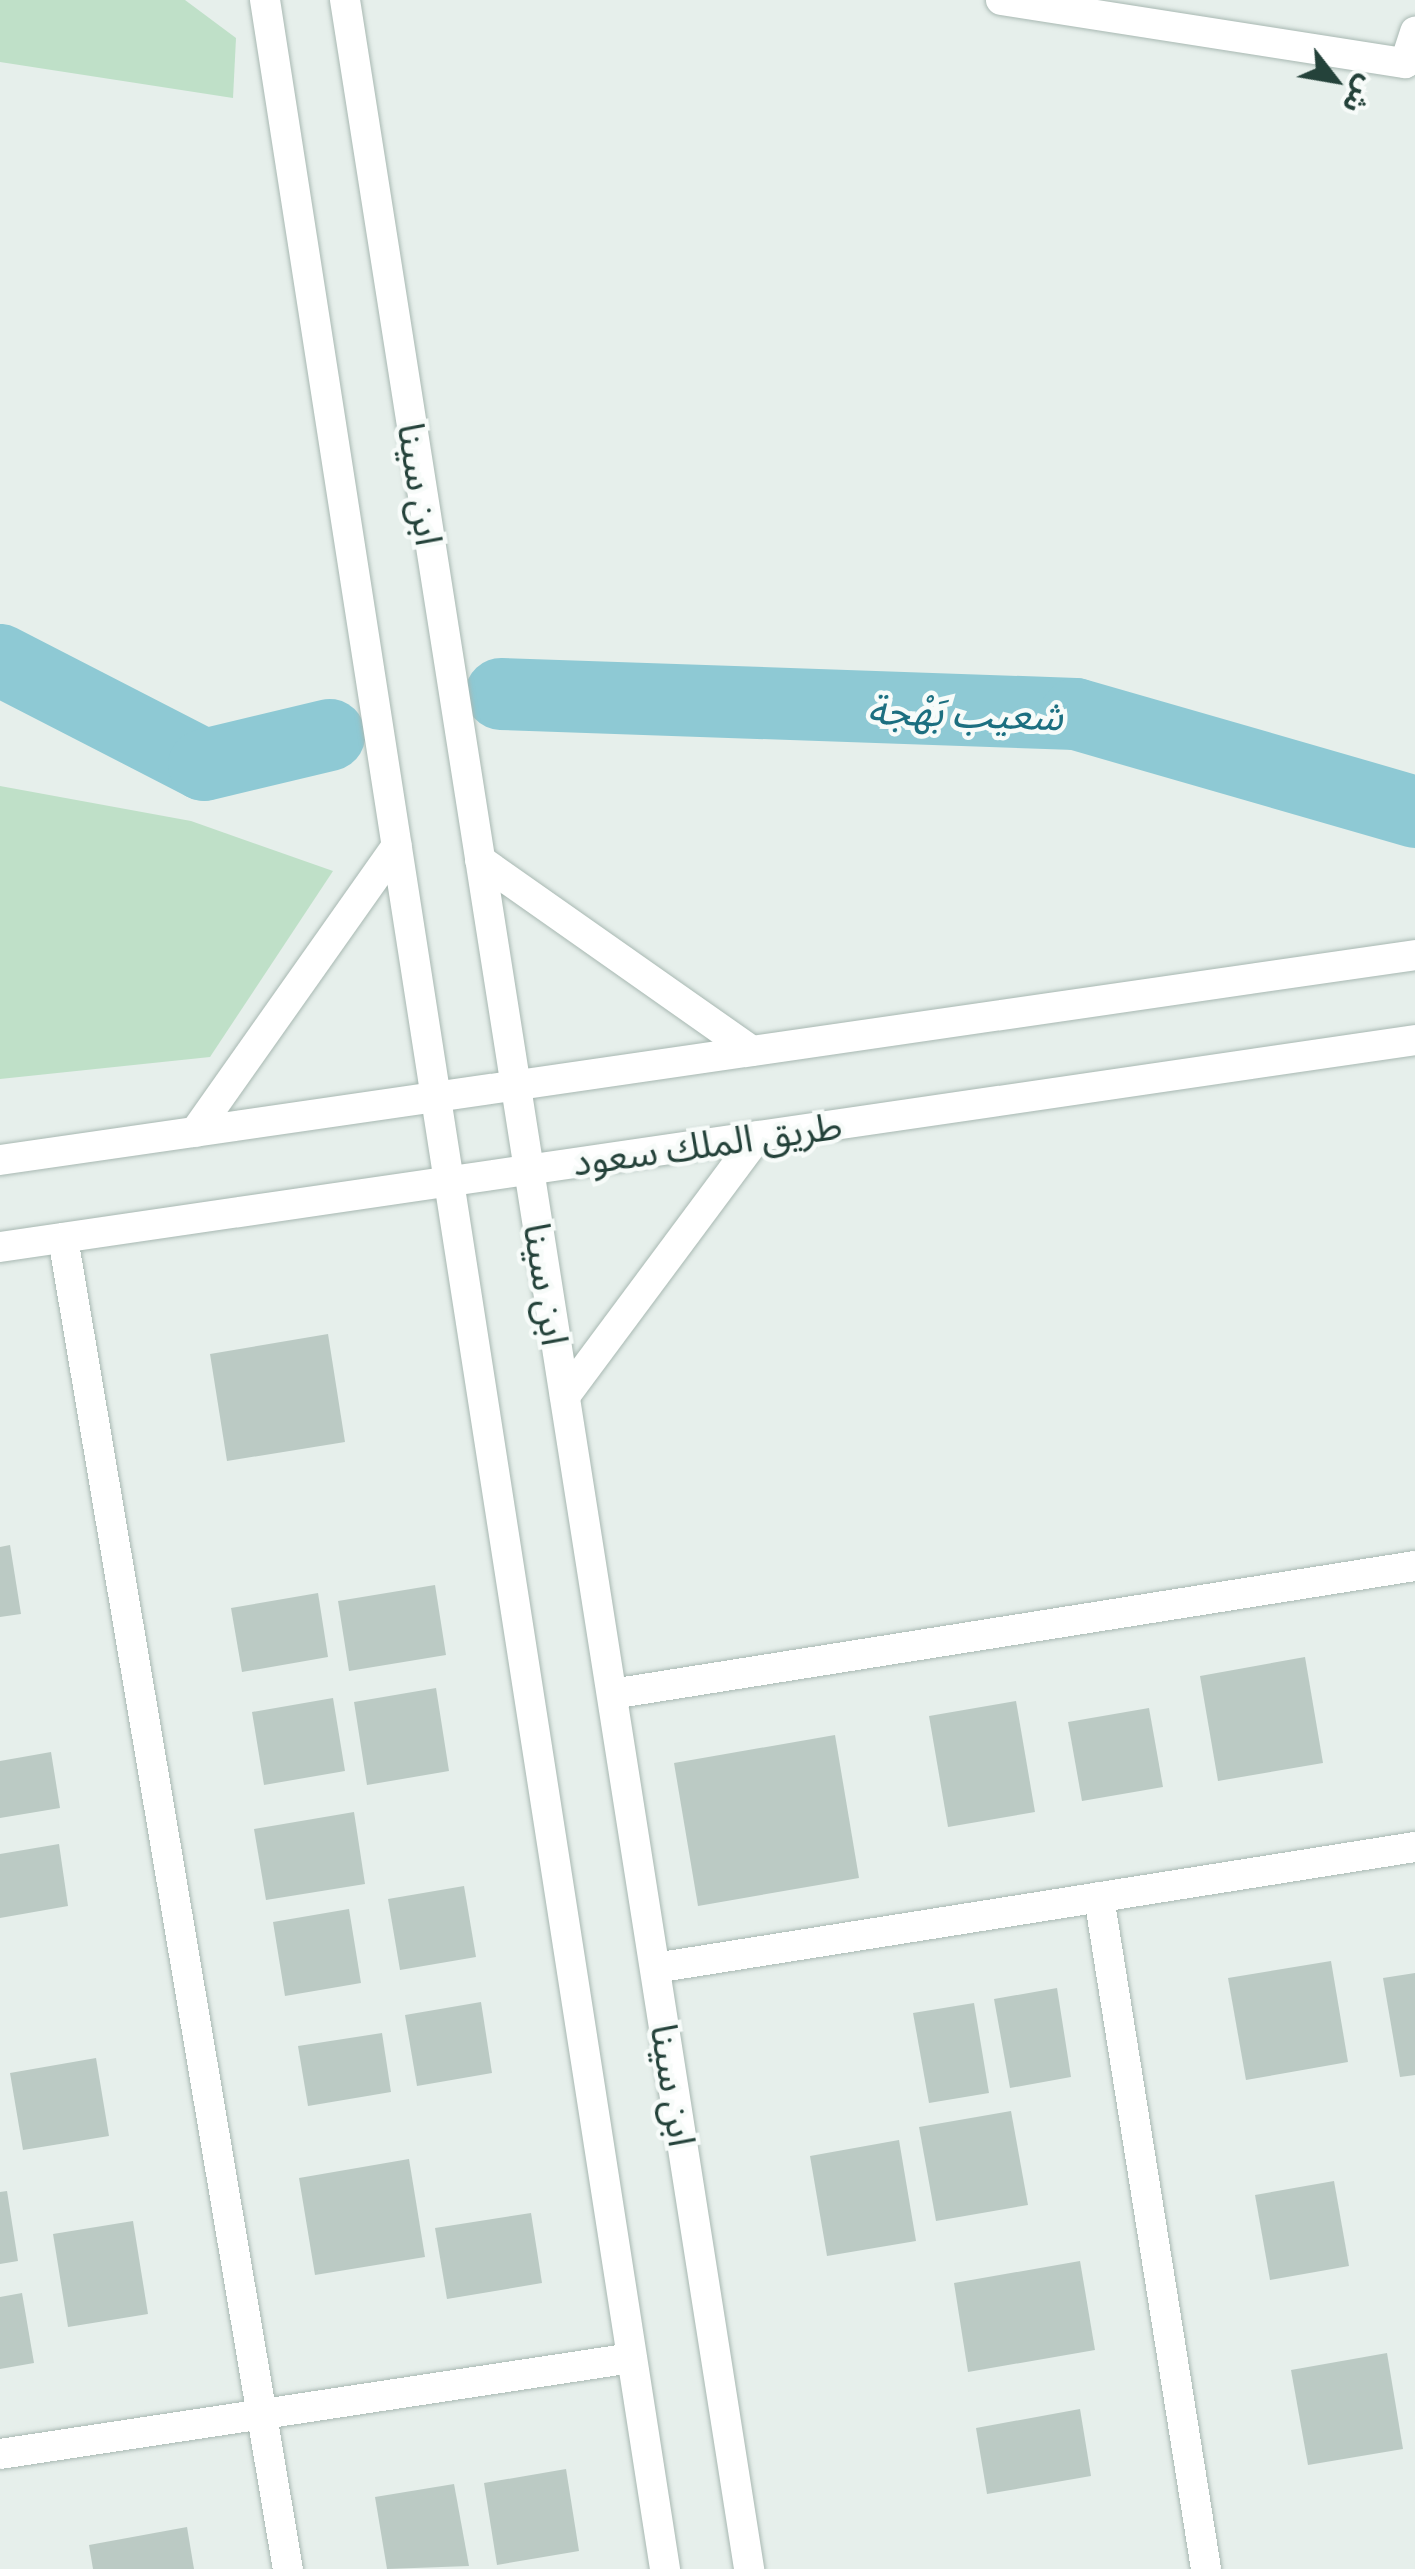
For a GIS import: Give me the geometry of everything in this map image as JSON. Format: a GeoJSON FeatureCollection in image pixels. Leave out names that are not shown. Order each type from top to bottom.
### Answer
{"type":"FeatureCollection","features":[{"type":"Feature","properties":{"kind":"street"},"geometry":{"type":"LineString","coordinates":[[265,0],[665,2569]]}},
{"type":"Feature","properties":{"kind":"street","name":"ابن سينا"},"geometry":{"type":"LineString","coordinates":[[344,0],[749,2569]]}},
{"type":"Feature","properties":{"kind":"street"},"geometry":{"type":"LineString","coordinates":[[1000,0],[1406,64],[1415,32]]}},
{"type":"Feature","properties":{"kind":"street"},"geometry":{"type":"LineString","coordinates":[[195,1132],[397,846]]}},
{"type":"Feature","properties":{"kind":"street"},"geometry":{"type":"LineString","coordinates":[[480,860],[752,1051]]}},
{"type":"Feature","properties":{"kind":"street"},"geometry":{"type":"LineString","coordinates":[[0,1160],[1415,955]]}},
{"type":"Feature","properties":{"kind":"street","name":"طريق الملك سعود"},"geometry":{"type":"LineString","coordinates":[[0,1247],[1415,1040]]}},
{"type":"Feature","properties":{"kind":"street"},"geometry":{"type":"LineString","coordinates":[[565,1396],[758,1136]]}},
{"type":"Feature","properties":{"kind":"street"},"geometry":{"type":"LineString","coordinates":[[63,1238],[288,2569]]}},
{"type":"Feature","properties":{"kind":"street"},"geometry":{"type":"LineString","coordinates":[[612,1694],[1415,1566]]}},
{"type":"Feature","properties":{"kind":"street"},"geometry":{"type":"LineString","coordinates":[[656,1968],[1415,1847]]}},
{"type":"Feature","properties":{"kind":"street"},"geometry":{"type":"LineString","coordinates":[[1099,1898],[1206,2569]]}},
{"type":"Feature","properties":{"kind":"street"},"geometry":{"type":"LineString","coordinates":[[0,2454],[632,2358]]}},
{"type":"Feature","properties":{"kind":"green space"},"geometry":{"type":"Polygon","coordinates":[[[0,0],[185,0],[236,38],[233,98],[0,62],[0,0]]]}},
{"type":"Feature","properties":{"kind":"green space"},"geometry":{"type":"Polygon","coordinates":[[[0,786],[191,821],[333,871],[210,1057],[0,1079],[0,786]]]}},
{"type":"Feature","properties":{"kind":"building"},"geometry":{"type":"Polygon","coordinates":[[[328,1334],[345,1442],[227,1461],[210,1354],[328,1334]]]}},
{"type":"Feature","properties":{"kind":"building"},"geometry":{"type":"Polygon","coordinates":[[[10,1545],[21,1614],[0,1617],[0,1547],[10,1545]]]}},
{"type":"Feature","properties":{"kind":"building"},"geometry":{"type":"Polygon","coordinates":[[[435,1585],[446,1655],[349,1671],[338,1601],[435,1585]]]}},
{"type":"Feature","properties":{"kind":"building"},"geometry":{"type":"Polygon","coordinates":[[[318,1593],[328,1657],[242,1672],[231,1608],[318,1593]]]}},
{"type":"Feature","properties":{"kind":"building"},"geometry":{"type":"Polygon","coordinates":[[[1305,1657],[1323,1763],[1218,1781],[1200,1676],[1305,1657]]]}},
{"type":"Feature","properties":{"kind":"building"},"geometry":{"type":"Polygon","coordinates":[[[436,1688],[449,1771],[367,1785],[354,1702],[436,1688]]]}},
{"type":"Feature","properties":{"kind":"building"},"geometry":{"type":"Polygon","coordinates":[[[333,1698],[345,1771],[264,1785],[252,1712],[333,1698]]]}},
{"type":"Feature","properties":{"kind":"building"},"geometry":{"type":"Polygon","coordinates":[[[1016,1701],[1035,1812],[948,1827],[929,1716],[1016,1701]]]}},
{"type":"Feature","properties":{"kind":"building"},"geometry":{"type":"Polygon","coordinates":[[[1149,1708],[1163,1787],[1082,1801],[1068,1722],[1149,1708]]]}},
{"type":"Feature","properties":{"kind":"building"},"geometry":{"type":"Polygon","coordinates":[[[835,1735],[859,1878],[698,1906],[674,1763],[835,1735]]]}},
{"type":"Feature","properties":{"kind":"building"},"geometry":{"type":"Polygon","coordinates":[[[51,1752],[60,1808],[0,1818],[0,1761],[51,1752]]]}},
{"type":"Feature","properties":{"kind":"building"},"geometry":{"type":"Polygon","coordinates":[[[354,1812],[365,1884],[266,1900],[254,1829],[354,1812]]]}},
{"type":"Feature","properties":{"kind":"building"},"geometry":{"type":"Polygon","coordinates":[[[59,1844],[68,1906],[0,1918],[0,1854],[59,1844]]]}},
{"type":"Feature","properties":{"kind":"building"},"geometry":{"type":"Polygon","coordinates":[[[464,1886],[476,1957],[400,1970],[388,1899],[464,1886]]]}},
{"type":"Feature","properties":{"kind":"building"},"geometry":{"type":"Polygon","coordinates":[[[349,1909],[361,1983],[285,1996],[273,1922],[349,1909]]]}},
{"type":"Feature","properties":{"kind":"building"},"geometry":{"type":"Polygon","coordinates":[[[1331,1961],[1348,2062],[1246,2080],[1228,1978],[1331,1961]]]}},
{"type":"Feature","properties":{"kind":"building"},"geometry":{"type":"Polygon","coordinates":[[[1415,1973],[1415,2075],[1400,2077],[1383,1978],[1415,1973]]]}},
{"type":"Feature","properties":{"kind":"building"},"geometry":{"type":"Polygon","coordinates":[[[1057,1988],[1071,2077],[1010,2088],[994,1999],[1057,1988]]]}},
{"type":"Feature","properties":{"kind":"building"},"geometry":{"type":"Polygon","coordinates":[[[481,2002],[492,2073],[417,2086],[405,2015],[481,2002]]]}},
{"type":"Feature","properties":{"kind":"building"},"geometry":{"type":"Polygon","coordinates":[[[974,2003],[989,2093],[929,2103],[913,2013],[974,2003]]]}},
{"type":"Feature","properties":{"kind":"building"},"geometry":{"type":"Polygon","coordinates":[[[382,2033],[391,2092],[308,2106],[298,2046],[382,2033]]]}},
{"type":"Feature","properties":{"kind":"building"},"geometry":{"type":"Polygon","coordinates":[[[96,2058],[109,2136],[23,2150],[10,2073],[96,2058]]]}},
{"type":"Feature","properties":{"kind":"building"},"geometry":{"type":"Polygon","coordinates":[[[1011,2111],[1028,2205],[936,2221],[919,2127],[1011,2111]]]}},
{"type":"Feature","properties":{"kind":"building"},"geometry":{"type":"Polygon","coordinates":[[[899,2140],[916,2241],[827,2256],[810,2156],[899,2140]]]}},
{"type":"Feature","properties":{"kind":"building"},"geometry":{"type":"Polygon","coordinates":[[[409,2159],[425,2257],[315,2275],[299,2178],[409,2159]]]}},
{"type":"Feature","properties":{"kind":"building"},"geometry":{"type":"Polygon","coordinates":[[[1334,2181],[1349,2266],[1270,2280],[1255,2195],[1334,2181]]]}},
{"type":"Feature","properties":{"kind":"building"},"geometry":{"type":"Polygon","coordinates":[[[7,2191],[18,2261],[0,2264],[0,2192],[7,2191]]]}},
{"type":"Feature","properties":{"kind":"building"},"geometry":{"type":"Polygon","coordinates":[[[531,2213],[542,2283],[447,2299],[435,2228],[531,2213]]]}},
{"type":"Feature","properties":{"kind":"building"},"geometry":{"type":"Polygon","coordinates":[[[133,2221],[148,2314],[68,2327],[53,2234],[133,2221]]]}},
{"type":"Feature","properties":{"kind":"building"},"geometry":{"type":"Polygon","coordinates":[[[1080,2261],[1095,2350],[968,2372],[954,2283],[1080,2261]]]}},
{"type":"Feature","properties":{"kind":"building"},"geometry":{"type":"Polygon","coordinates":[[[22,2293],[34,2363],[0,2369],[0,2297],[22,2293]]]}},
{"type":"Feature","properties":{"kind":"building"},"geometry":{"type":"Polygon","coordinates":[[[1387,2353],[1403,2449],[1308,2465],[1291,2370],[1387,2353]]]}},
{"type":"Feature","properties":{"kind":"building"},"geometry":{"type":"Polygon","coordinates":[[[1080,2409],[1091,2476],[987,2494],[976,2428],[1080,2409]]]}},
{"type":"Feature","properties":{"kind":"building"},"geometry":{"type":"Polygon","coordinates":[[[566,2469],[579,2551],[497,2565],[484,2483],[566,2469]]]}},
{"type":"Feature","properties":{"kind":"building"},"geometry":{"type":"Polygon","coordinates":[[[454,2484],[469,2566],[387,2569],[375,2497],[454,2484]]]}},
{"type":"Feature","properties":{"kind":"building"},"geometry":{"type":"Polygon","coordinates":[[[187,2527],[194,2569],[93,2569],[89,2545],[187,2527]]]}},
{"type":"Feature","properties":{"kind":"waterway","name":"شعيب بَهْجة"},"geometry":{"type":"LineString","coordinates":[[0,660],[204,765],[329,735]]}},
{"type":"Feature","properties":{"kind":"waterway","name":"شعيب بَهْجة"},"geometry":{"type":"LineString","coordinates":[[501,694],[1076,714],[1415,812]]}}]}
